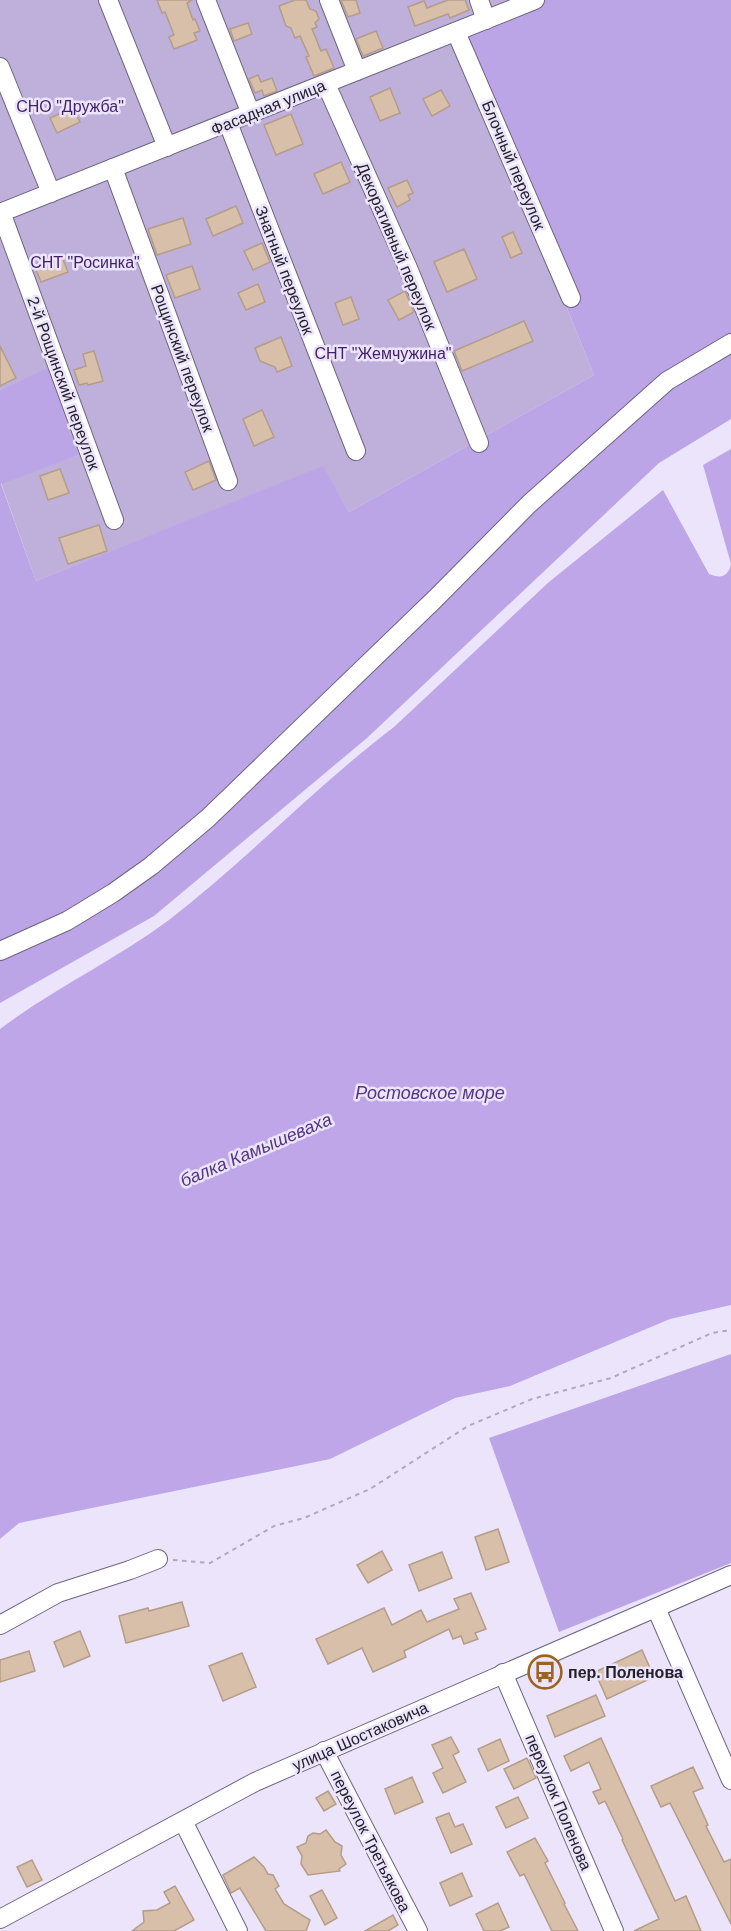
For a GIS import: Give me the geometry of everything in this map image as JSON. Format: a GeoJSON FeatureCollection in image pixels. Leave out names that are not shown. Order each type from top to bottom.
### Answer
{"type":"FeatureCollection","features":[{"type":"Feature","properties":{"kind":"street"},"geometry":{"type":"LineString","coordinates":[[108,0],[167,147]]}},
{"type":"Feature","properties":{"kind":"street"},"geometry":{"type":"LineString","coordinates":[[206,0],[251,114]]}},
{"type":"Feature","properties":{"kind":"street"},"geometry":{"type":"LineString","coordinates":[[330,0],[357,71]]}},
{"type":"Feature","properties":{"kind":"street"},"geometry":{"type":"LineString","coordinates":[[479,0],[486,20]]}},
{"type":"Feature","properties":{"kind":"street","name":"Фасадная улица"},"geometry":{"type":"LineString","coordinates":[[0,213],[535,0]]}},
{"type":"Feature","properties":{"kind":"street","name":"Блочный переулок"},"geometry":{"type":"LineString","coordinates":[[456,32],[571,298]]}},
{"type":"Feature","properties":{"kind":"street"},"geometry":{"type":"LineString","coordinates":[[0,67],[51,193]]}},
{"type":"Feature","properties":{"kind":"street","name":"Декоративный переулок"},"geometry":{"type":"LineString","coordinates":[[326,84],[408,268],[479,443]]}},
{"type":"Feature","properties":{"kind":"street","name":"Знатный переулок"},"geometry":{"type":"LineString","coordinates":[[228,123],[356,451]]}},
{"type":"Feature","properties":{"kind":"street","name":"Рощинский переулок"},"geometry":{"type":"LineString","coordinates":[[113,168],[228,481]]}},
{"type":"Feature","properties":{"kind":"street","name":"2-й Рощинский переулок"},"geometry":{"type":"LineString","coordinates":[[0,213],[114,520]]}},
{"type":"Feature","properties":{"kind":"street"},"geometry":{"type":"LineString","coordinates":[[0,951],[67,921],[151,866],[208,818],[436,598],[529,504],[667,381],[731,343]]}},
{"type":"Feature","properties":{"kind":"street"},"geometry":{"type":"LineString","coordinates":[[0,1625],[58,1593],[158,1559]]}},
{"type":"Feature","properties":{"kind":"street","name":"улица Шостаковича"},"geometry":{"type":"LineString","coordinates":[[0,1919],[255,1782],[731,1575]]}},
{"type":"Feature","properties":{"kind":"street"},"geometry":{"type":"LineString","coordinates":[[656,1608],[731,1780]]}},
{"type":"Feature","properties":{"kind":"street","name":"переулок Поленова"},"geometry":{"type":"LineString","coordinates":[[503,1673],[614,1931]]}},
{"type":"Feature","properties":{"kind":"street","name":"переулок Третьякова"},"geometry":{"type":"LineString","coordinates":[[324,1752],[418,1931]]}},
{"type":"Feature","properties":{"kind":"street"},"geometry":{"type":"LineString","coordinates":[[183,1821],[238,1931]]}},
{"type":"Feature","properties":{"kind":"street"},"geometry":{"type":"LineString","coordinates":[[0,1919],[6,1931]]}},
{"type":"Feature","properties":{"kind":"path"},"geometry":{"type":"LineString","coordinates":[[158,1559],[210,1563],[274,1526],[304,1518],[370,1489],[468,1426],[532,1399],[611,1378],[712,1333],[731,1330]]}},
{"type":"Feature","properties":{"kind":"green space","name":"СНТ \"Жемчужина\""},"geometry":{"type":"Polygon","coordinates":[[[0,0],[534,0],[455,32],[594,375],[349,512],[323,467],[36,581],[1,483],[82,454],[50,368],[0,390],[0,0]]]}},
{"type":"Feature","properties":{"kind":"shaded area"},"geometry":{"type":"Polygon","coordinates":[[[534,0],[731,0],[731,419],[659,463],[367,738],[154,916],[0,1003],[0,390],[50,367],[82,454],[1,484],[36,581],[323,466],[349,512],[594,375],[455,31],[534,0]]]}},
{"type":"Feature","properties":{"kind":"shaded area"},"geometry":{"type":"Polygon","coordinates":[[[731,1354],[731,1563],[559,1632],[489,1438],[731,1354]]]}},
{"type":"Feature","properties":{"kind":"water"},"geometry":{"type":"Polygon","coordinates":[[[731,449],[731,564],[703,465],[731,449]]]}},
{"type":"Feature","properties":{"kind":"water","name":"Ростовское море"},"geometry":{"type":"Polygon","coordinates":[[[663,490],[709,574],[723,576],[728,572],[731,564],[731,1305],[670,1319],[510,1386],[455,1398],[330,1459],[19,1523],[0,1539],[0,1029],[20,1014],[148,935],[198,897],[337,774],[394,727],[549,582],[663,490]]]}},
{"type":"Feature","properties":{"kind":"building"},"geometry":{"type":"Polygon","coordinates":[[[157,0],[192,0],[187,3],[200,31],[194,33],[197,40],[174,49],[169,37],[174,35],[165,12],[162,13],[157,0]]]}},
{"type":"Feature","properties":{"kind":"building"},"geometry":{"type":"Polygon","coordinates":[[[295,0],[306,0],[310,9],[316,11],[319,19],[315,23],[317,27],[312,29],[321,51],[326,49],[334,68],[314,76],[306,57],[309,56],[300,36],[295,38],[291,28],[286,26],[279,6],[295,0]]]}},
{"type":"Feature","properties":{"kind":"building"},"geometry":{"type":"Polygon","coordinates":[[[341,0],[356,0],[360,13],[348,17],[341,0]]]}},
{"type":"Feature","properties":{"kind":"building"},"geometry":{"type":"Polygon","coordinates":[[[448,0],[465,0],[469,10],[450,18],[448,14],[415,26],[408,7],[424,1],[427,8],[448,0]]]}},
{"type":"Feature","properties":{"kind":"building"},"geometry":{"type":"Polygon","coordinates":[[[248,23],[252,34],[234,41],[230,29],[248,23]]]}},
{"type":"Feature","properties":{"kind":"building"},"geometry":{"type":"Polygon","coordinates":[[[376,31],[383,48],[363,56],[356,39],[376,31]]]}},
{"type":"Feature","properties":{"kind":"building"},"geometry":{"type":"Polygon","coordinates":[[[258,75],[261,82],[272,78],[277,91],[264,96],[262,90],[255,93],[249,79],[258,75]]]}},
{"type":"Feature","properties":{"kind":"building"},"geometry":{"type":"Polygon","coordinates":[[[390,88],[400,113],[380,121],[370,97],[390,88]]]}},
{"type":"Feature","properties":{"kind":"building"},"geometry":{"type":"Polygon","coordinates":[[[441,90],[450,106],[432,116],[423,99],[441,90]]]}},
{"type":"Feature","properties":{"kind":"building"},"geometry":{"type":"Polygon","coordinates":[[[73,108],[80,122],[57,133],[50,118],[73,108]]]}},
{"type":"Feature","properties":{"kind":"building"},"geometry":{"type":"Polygon","coordinates":[[[291,114],[303,144],[276,155],[264,125],[291,114]]]}},
{"type":"Feature","properties":{"kind":"building"},"geometry":{"type":"Polygon","coordinates":[[[341,162],[350,182],[323,194],[314,174],[341,162]]]}},
{"type":"Feature","properties":{"kind":"building"},"geometry":{"type":"Polygon","coordinates":[[[407,180],[413,193],[408,195],[410,200],[397,207],[388,188],[407,180]]]}},
{"type":"Feature","properties":{"kind":"building"},"geometry":{"type":"Polygon","coordinates":[[[236,206],[243,223],[213,236],[206,219],[236,206]]]}},
{"type":"Feature","properties":{"kind":"building"},"geometry":{"type":"Polygon","coordinates":[[[183,218],[191,244],[157,255],[148,229],[183,218]]]}},
{"type":"Feature","properties":{"kind":"building"},"geometry":{"type":"Polygon","coordinates":[[[513,232],[522,253],[511,258],[502,237],[513,232]]]}},
{"type":"Feature","properties":{"kind":"building"},"geometry":{"type":"Polygon","coordinates":[[[262,243],[270,262],[253,270],[244,251],[262,243]]]}},
{"type":"Feature","properties":{"kind":"building"},"geometry":{"type":"Polygon","coordinates":[[[464,249],[477,279],[447,292],[434,262],[464,249]]]}},
{"type":"Feature","properties":{"kind":"building"},"geometry":{"type":"Polygon","coordinates":[[[61,254],[68,272],[41,282],[34,265],[61,254]]]}},
{"type":"Feature","properties":{"kind":"building"},"geometry":{"type":"Polygon","coordinates":[[[192,266],[200,289],[175,298],[166,275],[192,266]]]}},
{"type":"Feature","properties":{"kind":"building"},"geometry":{"type":"Polygon","coordinates":[[[258,284],[265,302],[246,310],[238,293],[258,284]]]}},
{"type":"Feature","properties":{"kind":"building"},"geometry":{"type":"Polygon","coordinates":[[[405,291],[414,312],[399,320],[388,300],[405,291]]]}},
{"type":"Feature","properties":{"kind":"building"},"geometry":{"type":"Polygon","coordinates":[[[351,297],[359,319],[343,325],[335,303],[351,297]]]}},
{"type":"Feature","properties":{"kind":"building"},"geometry":{"type":"Polygon","coordinates":[[[524,321],[533,341],[462,371],[454,351],[524,321]]]}},
{"type":"Feature","properties":{"kind":"building"},"geometry":{"type":"Polygon","coordinates":[[[281,337],[292,366],[277,372],[275,367],[260,361],[255,348],[281,337]]]}},
{"type":"Feature","properties":{"kind":"building"},"geometry":{"type":"Polygon","coordinates":[[[0,346],[16,378],[0,386],[0,346]]]}},
{"type":"Feature","properties":{"kind":"building"},"geometry":{"type":"Polygon","coordinates":[[[94,351],[103,381],[79,385],[74,370],[86,366],[83,354],[94,351]]]}},
{"type":"Feature","properties":{"kind":"building"},"geometry":{"type":"Polygon","coordinates":[[[262,410],[274,437],[254,446],[243,419],[262,410]]]}},
{"type":"Feature","properties":{"kind":"building"},"geometry":{"type":"Polygon","coordinates":[[[209,461],[216,480],[193,490],[185,472],[209,461]]]}},
{"type":"Feature","properties":{"kind":"building"},"geometry":{"type":"Polygon","coordinates":[[[60,469],[69,493],[48,500],[40,476],[60,469]]]}},
{"type":"Feature","properties":{"kind":"building"},"geometry":{"type":"Polygon","coordinates":[[[99,525],[107,551],[68,564],[59,538],[99,525]]]}},
{"type":"Feature","properties":{"kind":"building"},"geometry":{"type":"Polygon","coordinates":[[[498,1529],[509,1562],[486,1570],[475,1537],[498,1529]]]}},
{"type":"Feature","properties":{"kind":"building"},"geometry":{"type":"Polygon","coordinates":[[[382,1551],[392,1570],[368,1583],[357,1565],[382,1551]]]}},
{"type":"Feature","properties":{"kind":"building"},"geometry":{"type":"Polygon","coordinates":[[[442,1552],[452,1578],[419,1591],[409,1565],[442,1552]]]}},
{"type":"Feature","properties":{"kind":"building"},"geometry":{"type":"Polygon","coordinates":[[[471,1593],[486,1629],[475,1633],[478,1639],[464,1644],[461,1636],[453,1639],[449,1629],[404,1651],[406,1657],[373,1672],[362,1648],[328,1664],[316,1639],[384,1608],[392,1625],[421,1610],[427,1622],[459,1609],[454,1599],[471,1593]]]}},
{"type":"Feature","properties":{"kind":"building"},"geometry":{"type":"Polygon","coordinates":[[[182,1602],[189,1626],[126,1643],[119,1616],[182,1602]]]}},
{"type":"Feature","properties":{"kind":"building"},"geometry":{"type":"Polygon","coordinates":[[[80,1631],[90,1656],[64,1667],[54,1642],[80,1631]]]}},
{"type":"Feature","properties":{"kind":"building"},"geometry":{"type":"Polygon","coordinates":[[[642,1650],[654,1677],[607,1699],[595,1672],[642,1650]]]}},
{"type":"Feature","properties":{"kind":"building"},"geometry":{"type":"Polygon","coordinates":[[[29,1651],[35,1671],[0,1682],[0,1660],[29,1651]]]}},
{"type":"Feature","properties":{"kind":"building"},"geometry":{"type":"Polygon","coordinates":[[[242,1653],[256,1687],[223,1701],[209,1666],[242,1653]]]}},
{"type":"Feature","properties":{"kind":"building"},"geometry":{"type":"Polygon","coordinates":[[[596,1695],[605,1716],[555,1737],[547,1716],[596,1695]]]}},
{"type":"Feature","properties":{"kind":"building"},"geometry":{"type":"Polygon","coordinates":[[[451,1737],[459,1752],[453,1755],[466,1782],[443,1793],[433,1773],[443,1768],[432,1745],[451,1737]]]}},
{"type":"Feature","properties":{"kind":"building"},"geometry":{"type":"Polygon","coordinates":[[[601,1738],[675,1901],[686,1896],[701,1931],[634,1931],[659,1919],[605,1801],[599,1804],[593,1792],[601,1789],[589,1762],[571,1771],[564,1756],[601,1738]]]}},
{"type":"Feature","properties":{"kind":"building"},"geometry":{"type":"Polygon","coordinates":[[[500,1739],[509,1761],[488,1771],[478,1749],[500,1739]]]}},
{"type":"Feature","properties":{"kind":"building"},"geometry":{"type":"Polygon","coordinates":[[[527,1758],[536,1778],[514,1789],[504,1769],[527,1758]]]}},
{"type":"Feature","properties":{"kind":"building"},"geometry":{"type":"Polygon","coordinates":[[[693,1767],[703,1788],[693,1792],[708,1825],[706,1826],[724,1862],[731,1859],[731,1924],[670,1803],[661,1807],[651,1786],[693,1767]]]}},
{"type":"Feature","properties":{"kind":"building"},"geometry":{"type":"Polygon","coordinates":[[[412,1777],[423,1802],[395,1814],[385,1789],[412,1777]]]}},
{"type":"Feature","properties":{"kind":"building"},"geometry":{"type":"Polygon","coordinates":[[[328,1791],[336,1804],[324,1811],[316,1798],[328,1791]]]}},
{"type":"Feature","properties":{"kind":"building"},"geometry":{"type":"Polygon","coordinates":[[[518,1797],[528,1818],[506,1828],[496,1807],[518,1797]]]}},
{"type":"Feature","properties":{"kind":"building"},"geometry":{"type":"Polygon","coordinates":[[[449,1813],[455,1827],[463,1824],[472,1844],[451,1853],[436,1818],[449,1813]]]}},
{"type":"Feature","properties":{"kind":"building"},"geometry":{"type":"Polygon","coordinates":[[[326,1830],[335,1842],[342,1846],[341,1855],[346,1864],[339,1869],[340,1871],[308,1875],[301,1864],[302,1856],[297,1847],[306,1843],[308,1836],[313,1833],[320,1834],[326,1830]]]}},
{"type":"Feature","properties":{"kind":"building"},"geometry":{"type":"Polygon","coordinates":[[[535,1838],[548,1861],[545,1863],[578,1931],[552,1931],[524,1874],[520,1876],[507,1852],[535,1838]]]}},
{"type":"Feature","properties":{"kind":"building"},"geometry":{"type":"Polygon","coordinates":[[[254,1857],[268,1874],[273,1875],[279,1886],[275,1889],[284,1904],[310,1920],[306,1931],[266,1931],[240,1888],[231,1893],[223,1875],[254,1857]]]}},
{"type":"Feature","properties":{"kind":"building"},"geometry":{"type":"Polygon","coordinates":[[[32,1860],[42,1880],[27,1887],[17,1867],[32,1860]]]}},
{"type":"Feature","properties":{"kind":"building"},"geometry":{"type":"Polygon","coordinates":[[[462,1873],[472,1896],[450,1906],[440,1883],[462,1873]]]}},
{"type":"Feature","properties":{"kind":"building"},"geometry":{"type":"Polygon","coordinates":[[[175,1886],[194,1920],[174,1931],[132,1931],[144,1922],[143,1911],[157,1910],[170,1903],[164,1892],[175,1886]]]}},
{"type":"Feature","properties":{"kind":"building"},"geometry":{"type":"Polygon","coordinates":[[[322,1890],[337,1918],[325,1925],[310,1896],[322,1890]]]}},
{"type":"Feature","properties":{"kind":"building"},"geometry":{"type":"Polygon","coordinates":[[[498,1903],[509,1927],[500,1931],[484,1931],[476,1914],[498,1903]]]}},
{"type":"Feature","properties":{"kind":"building"},"geometry":{"type":"Polygon","coordinates":[[[393,1915],[398,1925],[388,1931],[365,1931],[393,1915]]]}},
{"type":"Feature","properties":{"kind":"place","name":"пер. Поленова"},"geometry":{"type":"Point","coordinates":[545,1672]}},
{"type":"Feature","properties":{"kind":"park label","name":"СНО \"Дружба\""},"geometry":{"type":"Point","coordinates":[70,106]}},
{"type":"Feature","properties":{"kind":"park label","name":"СНТ \"Росинка\""},"geometry":{"type":"Point","coordinates":[85,262]}},
{"type":"Feature","properties":{"kind":"water label","name":"балка Камышеваха"},"geometry":{"type":"Point","coordinates":[256,1150]}}]}
